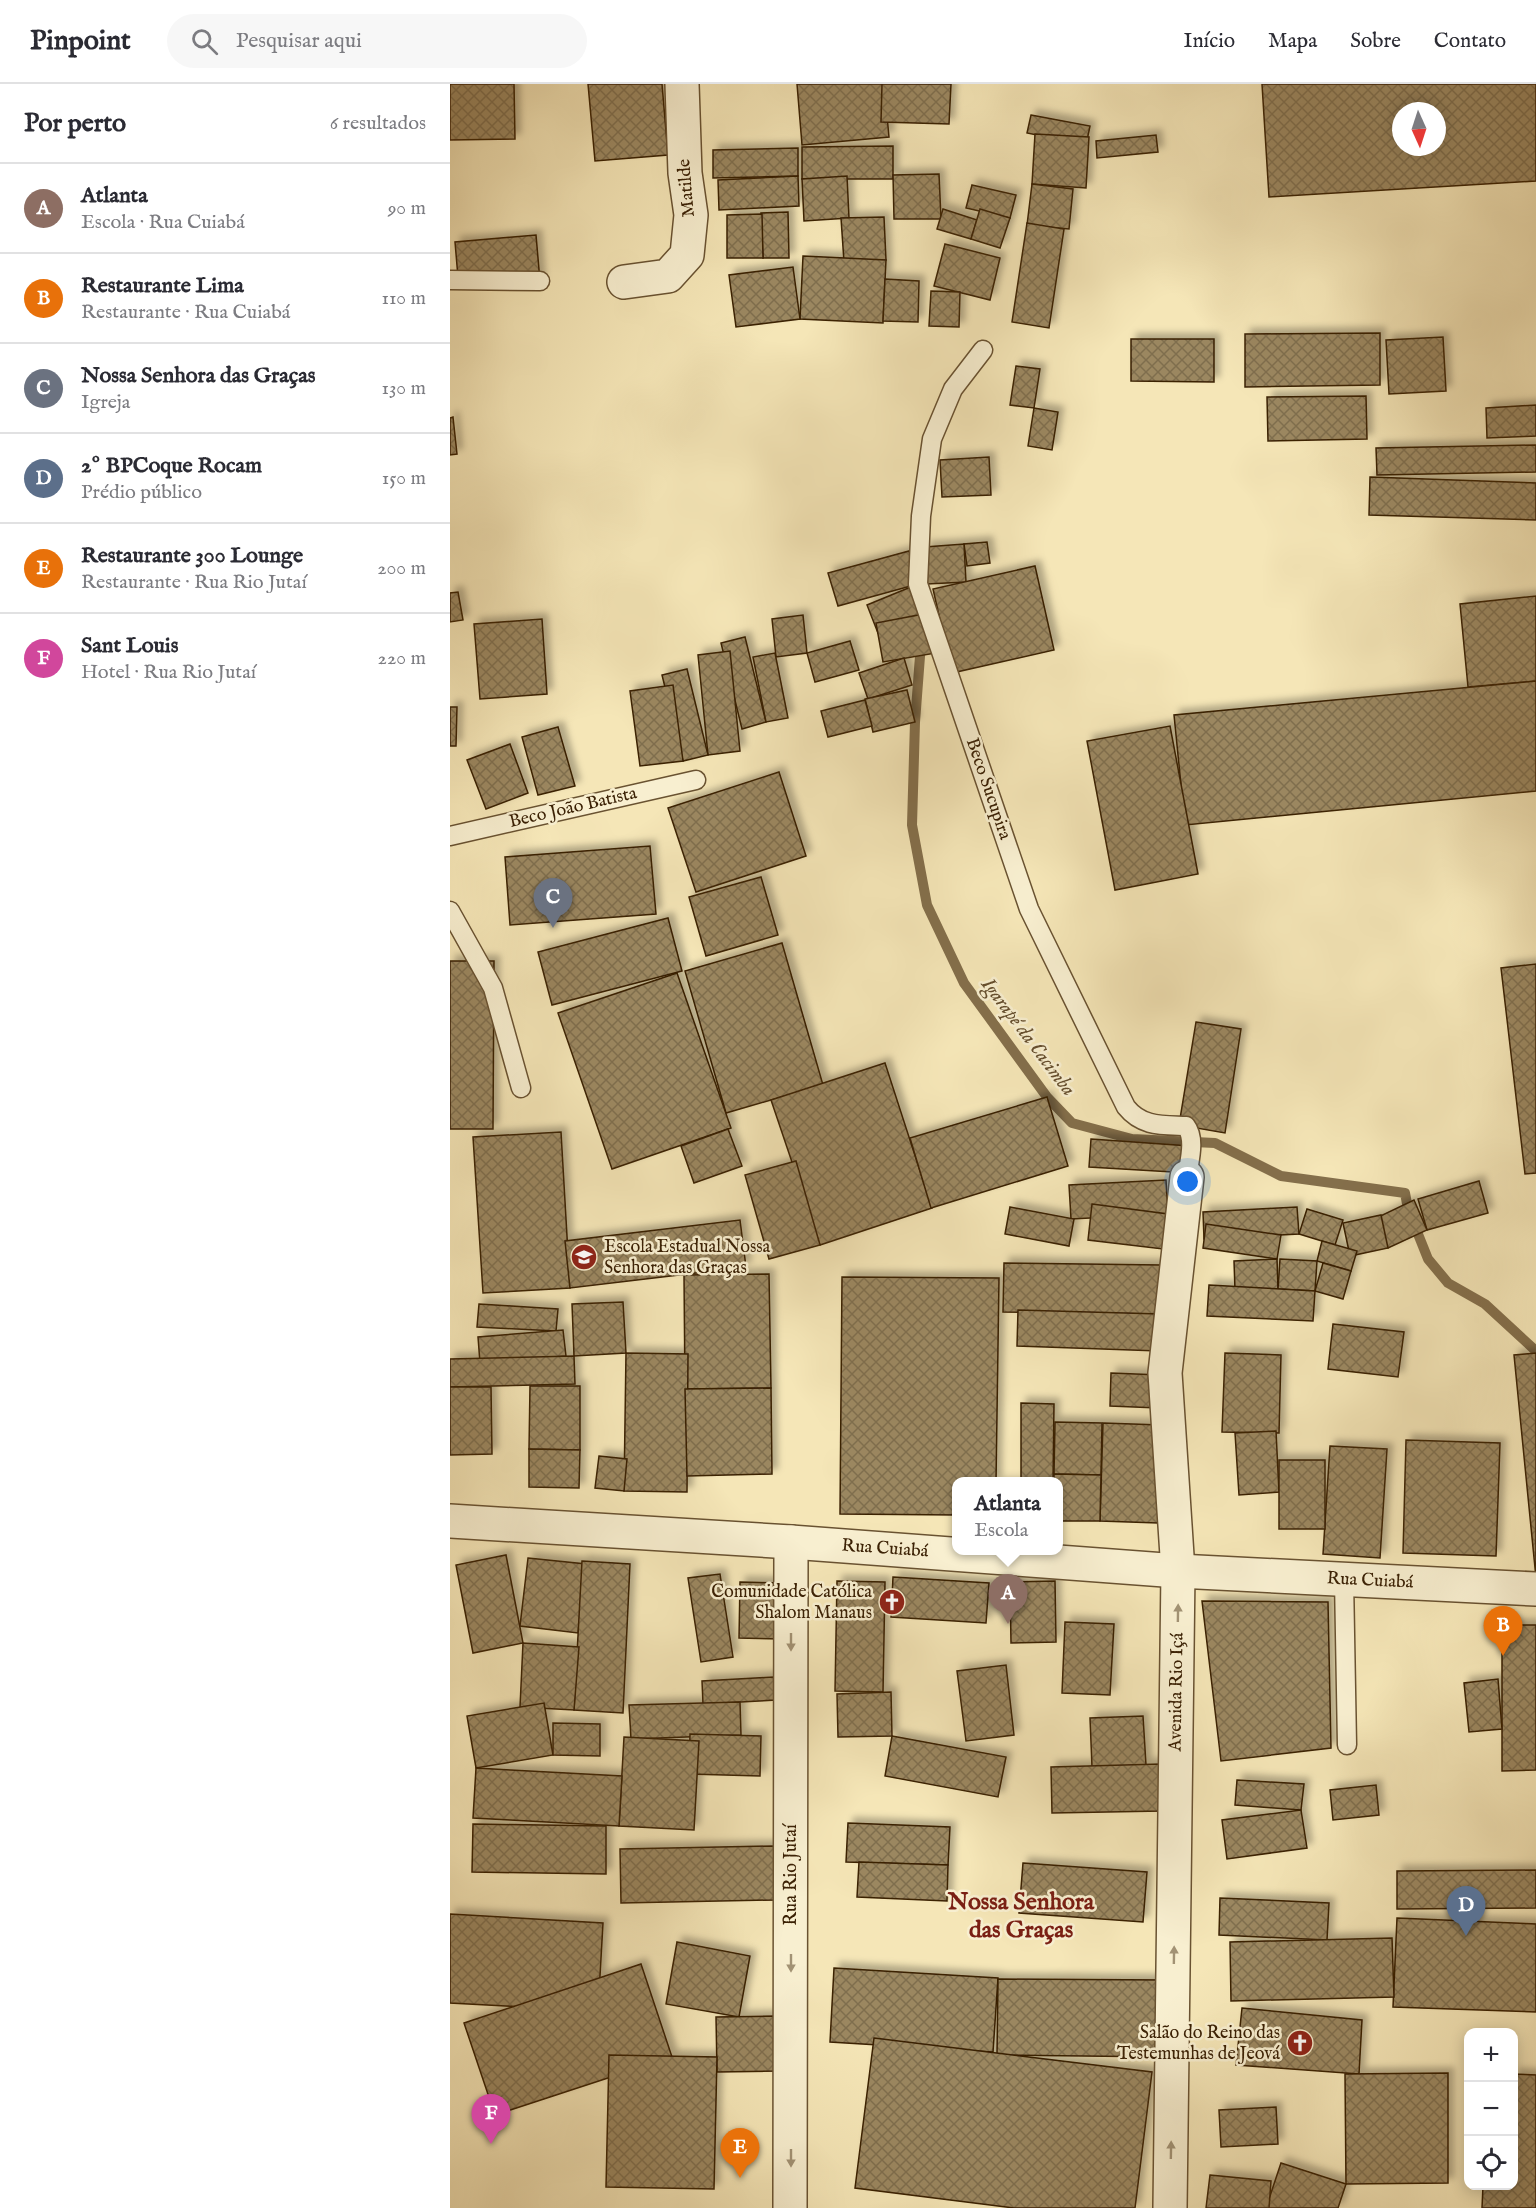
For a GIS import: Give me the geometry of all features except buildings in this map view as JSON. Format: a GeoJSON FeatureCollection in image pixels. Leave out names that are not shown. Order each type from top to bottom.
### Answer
{"type":"FeatureCollection","features":[{"type":"Feature","properties":{"kind":"street","name":"Matilde"},"geometry":{"type":"LineString","coordinates":[[624,282],[668,276],[687,255],[691,215],[685,173],[681,84]]}},
{"type":"Feature","properties":{"kind":"street","name":"Avenida Rio Içá"},"geometry":{"type":"LineString","coordinates":[[1170,2208],[1178,1571],[1165,1373],[1188,1166]]}},
{"type":"Feature","properties":{"kind":"street","name":"Rua Cuiabá"},"geometry":{"type":"LineString","coordinates":[[450,1521],[952,1554]]}},
{"type":"Feature","properties":{"kind":"street","name":"Rua Rio Jutaí"},"geometry":{"type":"LineString","coordinates":[[790,2208],[791,1542]]}},
{"type":"Feature","properties":{"kind":"street","name":"Rua Cuiabá"},"geometry":{"type":"LineString","coordinates":[[964,1555],[1178,1571],[1536,1589]]}},
{"type":"Feature","properties":{"kind":"lane"},"geometry":{"type":"LineString","coordinates":[[450,280],[540,281]]}},
{"type":"Feature","properties":{"kind":"lane","name":"Beco Sucupira"},"geometry":{"type":"LineString","coordinates":[[983,350],[952,389],[932,439],[921,516],[918,584],[1029,909],[1126,1107],[1133,1115],[1147,1124],[1186,1126],[1191,1141],[1188,1166]]}},
{"type":"Feature","properties":{"kind":"lane","name":"Beco João Batista"},"geometry":{"type":"LineString","coordinates":[[450,837],[696,780]]}},
{"type":"Feature","properties":{"kind":"lane"},"geometry":{"type":"LineString","coordinates":[[450,911],[493,988],[521,1088]]}},
{"type":"Feature","properties":{"kind":"lane"},"geometry":{"type":"LineString","coordinates":[[1344,1579],[1347,1745]]}},
{"type":"Feature","properties":{"kind":"waterway","name":"Igarapé da Cacimba"},"geometry":{"type":"LineString","coordinates":[[921,643],[915,722],[912,825],[927,905],[964,983],[1047,1097],[1072,1123],[1132,1139],[1215,1143],[1281,1176],[1405,1193],[1408,1209],[1428,1259],[1448,1283],[1485,1304],[1536,1351]]}},
{"type":"Feature","properties":{"kind":"place","name":"Nossa Senhora das Graças"},"geometry":{"type":"Point","coordinates":[553,928]}},
{"type":"Feature","properties":{"kind":"place","name":"Escola Estadual Nossa Senhora das Graças"},"geometry":{"type":"Point","coordinates":[584,1257]}},
{"type":"Feature","properties":{"kind":"place","name":"Comunidade Católica Shalom Manaus"},"geometry":{"type":"Point","coordinates":[892,1602]}},
{"type":"Feature","properties":{"kind":"place","name":"Atlanta"},"geometry":{"type":"Point","coordinates":[1008,1624]}},
{"type":"Feature","properties":{"kind":"place","name":"Restaurante Lima"},"geometry":{"type":"Point","coordinates":[1503,1656]}},
{"type":"Feature","properties":{"kind":"place","name":"2º BPCoque Rocam"},"geometry":{"type":"Point","coordinates":[1466,1936]}},
{"type":"Feature","properties":{"kind":"place","name":"Salão do Reino das Testemunhas de Jeová"},"geometry":{"type":"Point","coordinates":[1300,2043]}},
{"type":"Feature","properties":{"kind":"place","name":"Sant Louis"},"geometry":{"type":"Point","coordinates":[491,2144]}},
{"type":"Feature","properties":{"kind":"place","name":"Restaurante 300 Lounge"},"geometry":{"type":"Point","coordinates":[740,2178]}},
{"type":"Feature","properties":{"kind":"district","name":"Nossa Senhora das Graças"},"geometry":{"type":"Point","coordinates":[1021,1916]}}]}
